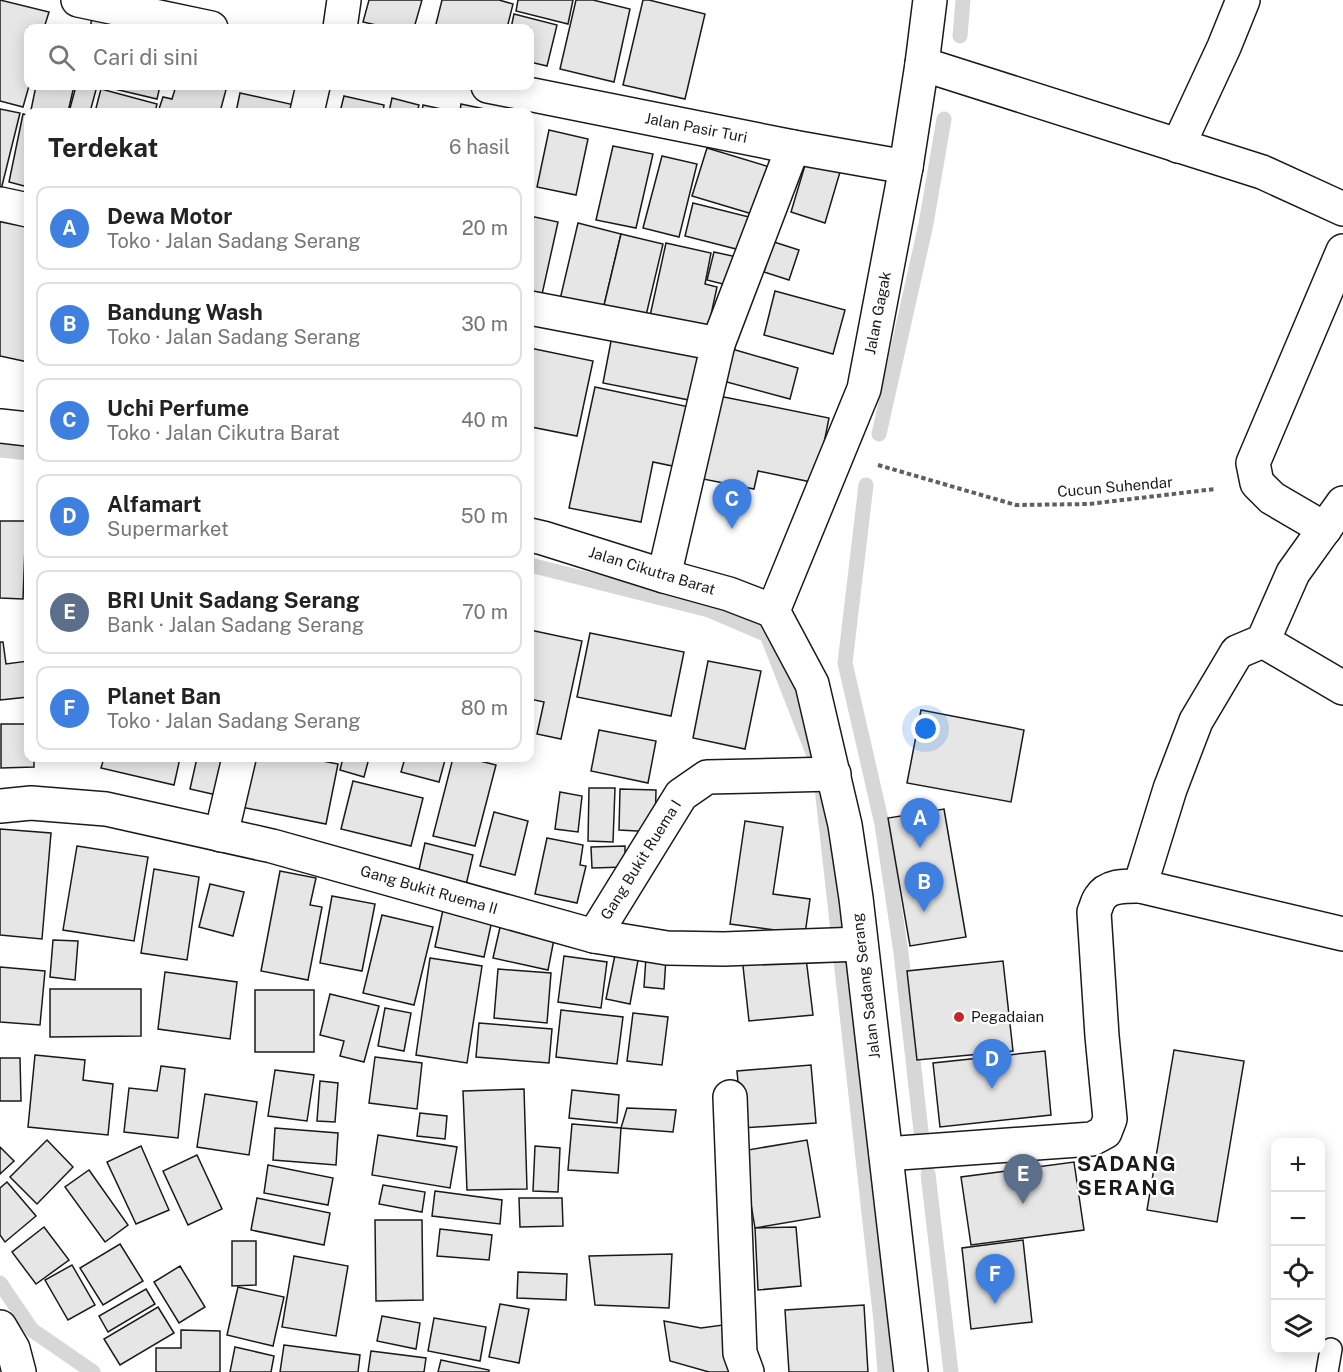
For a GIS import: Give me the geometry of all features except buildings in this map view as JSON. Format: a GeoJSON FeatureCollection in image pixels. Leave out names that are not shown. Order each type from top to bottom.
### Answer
{"type":"FeatureCollection","features":[{"type":"Feature","properties":{"kind":"street"},"geometry":{"type":"LineString","coordinates":[[78,0],[192,24]]}},
{"type":"Feature","properties":{"kind":"street"},"geometry":{"type":"LineString","coordinates":[[341,24],[344,0]]}},
{"type":"Feature","properties":{"kind":"street","name":"Jalan Gagak"},"geometry":{"type":"LineString","coordinates":[[773,611],[864,388],[906,167],[930,0]]}},
{"type":"Feature","properties":{"kind":"street"},"geometry":{"type":"LineString","coordinates":[[1178,146],[1243,0]]}},
{"type":"Feature","properties":{"kind":"street"},"geometry":{"type":"LineString","coordinates":[[922,64],[1262,172],[1343,209]]}},
{"type":"Feature","properties":{"kind":"street"},"geometry":{"type":"LineString","coordinates":[[308,108],[312,90]]}},
{"type":"Feature","properties":{"kind":"street","name":"Jalan Pasir Turi"},"geometry":{"type":"LineString","coordinates":[[508,90],[793,147],[906,167]]}},
{"type":"Feature","properties":{"kind":"street"},"geometry":{"type":"LineString","coordinates":[[664,576],[718,344],[793,147]]}},
{"type":"Feature","properties":{"kind":"street"},"geometry":{"type":"LineString","coordinates":[[0,204],[24,209]]}},
{"type":"Feature","properties":{"kind":"street"},"geometry":{"type":"LineString","coordinates":[[1140,886],[1170,789],[1196,721],[1237,652],[1263,641],[1293,573],[1334,516],[1272,498],[1257,483],[1253,463],[1343,251]]}},
{"type":"Feature","properties":{"kind":"street"},"geometry":{"type":"LineString","coordinates":[[534,309],[718,344]]}},
{"type":"Feature","properties":{"kind":"street"},"geometry":{"type":"LineString","coordinates":[[0,426],[24,429]]}},
{"type":"Feature","properties":{"kind":"street","name":"Jalan Cikutra Barat"},"geometry":{"type":"LineString","coordinates":[[534,536],[729,594],[773,611]]}},
{"type":"Feature","properties":{"kind":"street","name":"Jalan Sadang Serang"},"geometry":{"type":"LineString","coordinates":[[773,611],[812,684],[845,825],[856,898],[911,1372]]}},
{"type":"Feature","properties":{"kind":"street"},"geometry":{"type":"LineString","coordinates":[[1263,641],[1343,688]]}},
{"type":"Feature","properties":{"kind":"street"},"geometry":{"type":"LineString","coordinates":[[221,835],[238,762]]}},
{"type":"Feature","properties":{"kind":"street","name":"Gang Bukit Ruema I"},"geometry":{"type":"LineString","coordinates":[[594,936],[681,795],[707,777],[834,774]]}},
{"type":"Feature","properties":{"kind":"street","name":"Gang Bukit Ruema II"},"geometry":{"type":"LineString","coordinates":[[0,806],[31,803],[106,809],[272,846],[594,936],[667,948],[724,949],[861,944]]}},
{"type":"Feature","properties":{"kind":"street"},"geometry":{"type":"LineString","coordinates":[[886,1154],[1092,1139],[1105,1132],[1110,1119],[1094,912],[1100,898],[1109,890],[1121,886],[1140,886],[1343,934]]}},
{"type":"Feature","properties":{"kind":"street"},"geometry":{"type":"LineString","coordinates":[[730,1097],[740,1353],[747,1372]]}},
{"type":"Feature","properties":{"kind":"street"},"geometry":{"type":"LineString","coordinates":[[0,1327],[13,1349],[18,1372]]}},
{"type":"Feature","properties":{"kind":"lane"},"geometry":{"type":"LineString","coordinates":[[1327,1372],[1331,1349]]}},
{"type":"Feature","properties":{"kind":"path","name":"Cucun Suhendar"},"geometry":{"type":"LineString","coordinates":[[838,454],[1016,505],[1089,504],[1257,483]]}},
{"type":"Feature","properties":{"kind":"waterway"},"geometry":{"type":"LineString","coordinates":[[960,36],[963,0]]}},
{"type":"Feature","properties":{"kind":"waterway"},"geometry":{"type":"LineString","coordinates":[[879,434],[926,224],[944,119]]}},
{"type":"Feature","properties":{"kind":"waterway"},"geometry":{"type":"LineString","coordinates":[[0,450],[24,453]]}},
{"type":"Feature","properties":{"kind":"waterway"},"geometry":{"type":"LineString","coordinates":[[866,485],[845,663],[882,824],[901,953],[922,1140]]}},
{"type":"Feature","properties":{"kind":"waterway"},"geometry":{"type":"LineString","coordinates":[[534,566],[709,610],[767,635],[815,758]]}},
{"type":"Feature","properties":{"kind":"waterway"},"geometry":{"type":"LineString","coordinates":[[822,788],[838,931]]}},
{"type":"Feature","properties":{"kind":"waterway"},"geometry":{"type":"LineString","coordinates":[[840,951],[885,1372]]}},
{"type":"Feature","properties":{"kind":"waterway"},"geometry":{"type":"LineString","coordinates":[[928,1174],[951,1372]]}},
{"type":"Feature","properties":{"kind":"waterway"},"geometry":{"type":"LineString","coordinates":[[0,1283],[32,1330],[93,1372]]}},
{"type":"Feature","properties":{"kind":"place","name":"Uchi Perfume"},"geometry":{"type":"Point","coordinates":[732,529]}},
{"type":"Feature","properties":{"kind":"place","name":"Dewa Motor"},"geometry":{"type":"Point","coordinates":[920,848]}},
{"type":"Feature","properties":{"kind":"place","name":"Bandung Wash"},"geometry":{"type":"Point","coordinates":[924,912]}},
{"type":"Feature","properties":{"kind":"place","name":"Pegadaian"},"geometry":{"type":"Point","coordinates":[959,1017]}},
{"type":"Feature","properties":{"kind":"place","name":"Alfamart"},"geometry":{"type":"Point","coordinates":[992,1089]}},
{"type":"Feature","properties":{"kind":"place","name":"BRI Unit Sadang Serang"},"geometry":{"type":"Point","coordinates":[1023,1204]}},
{"type":"Feature","properties":{"kind":"place","name":"Planet Ban"},"geometry":{"type":"Point","coordinates":[995,1304]}},
{"type":"Feature","properties":{"kind":"district","name":"SADANG SERANG"},"geometry":{"type":"Point","coordinates":[1127,1176]}}]}
